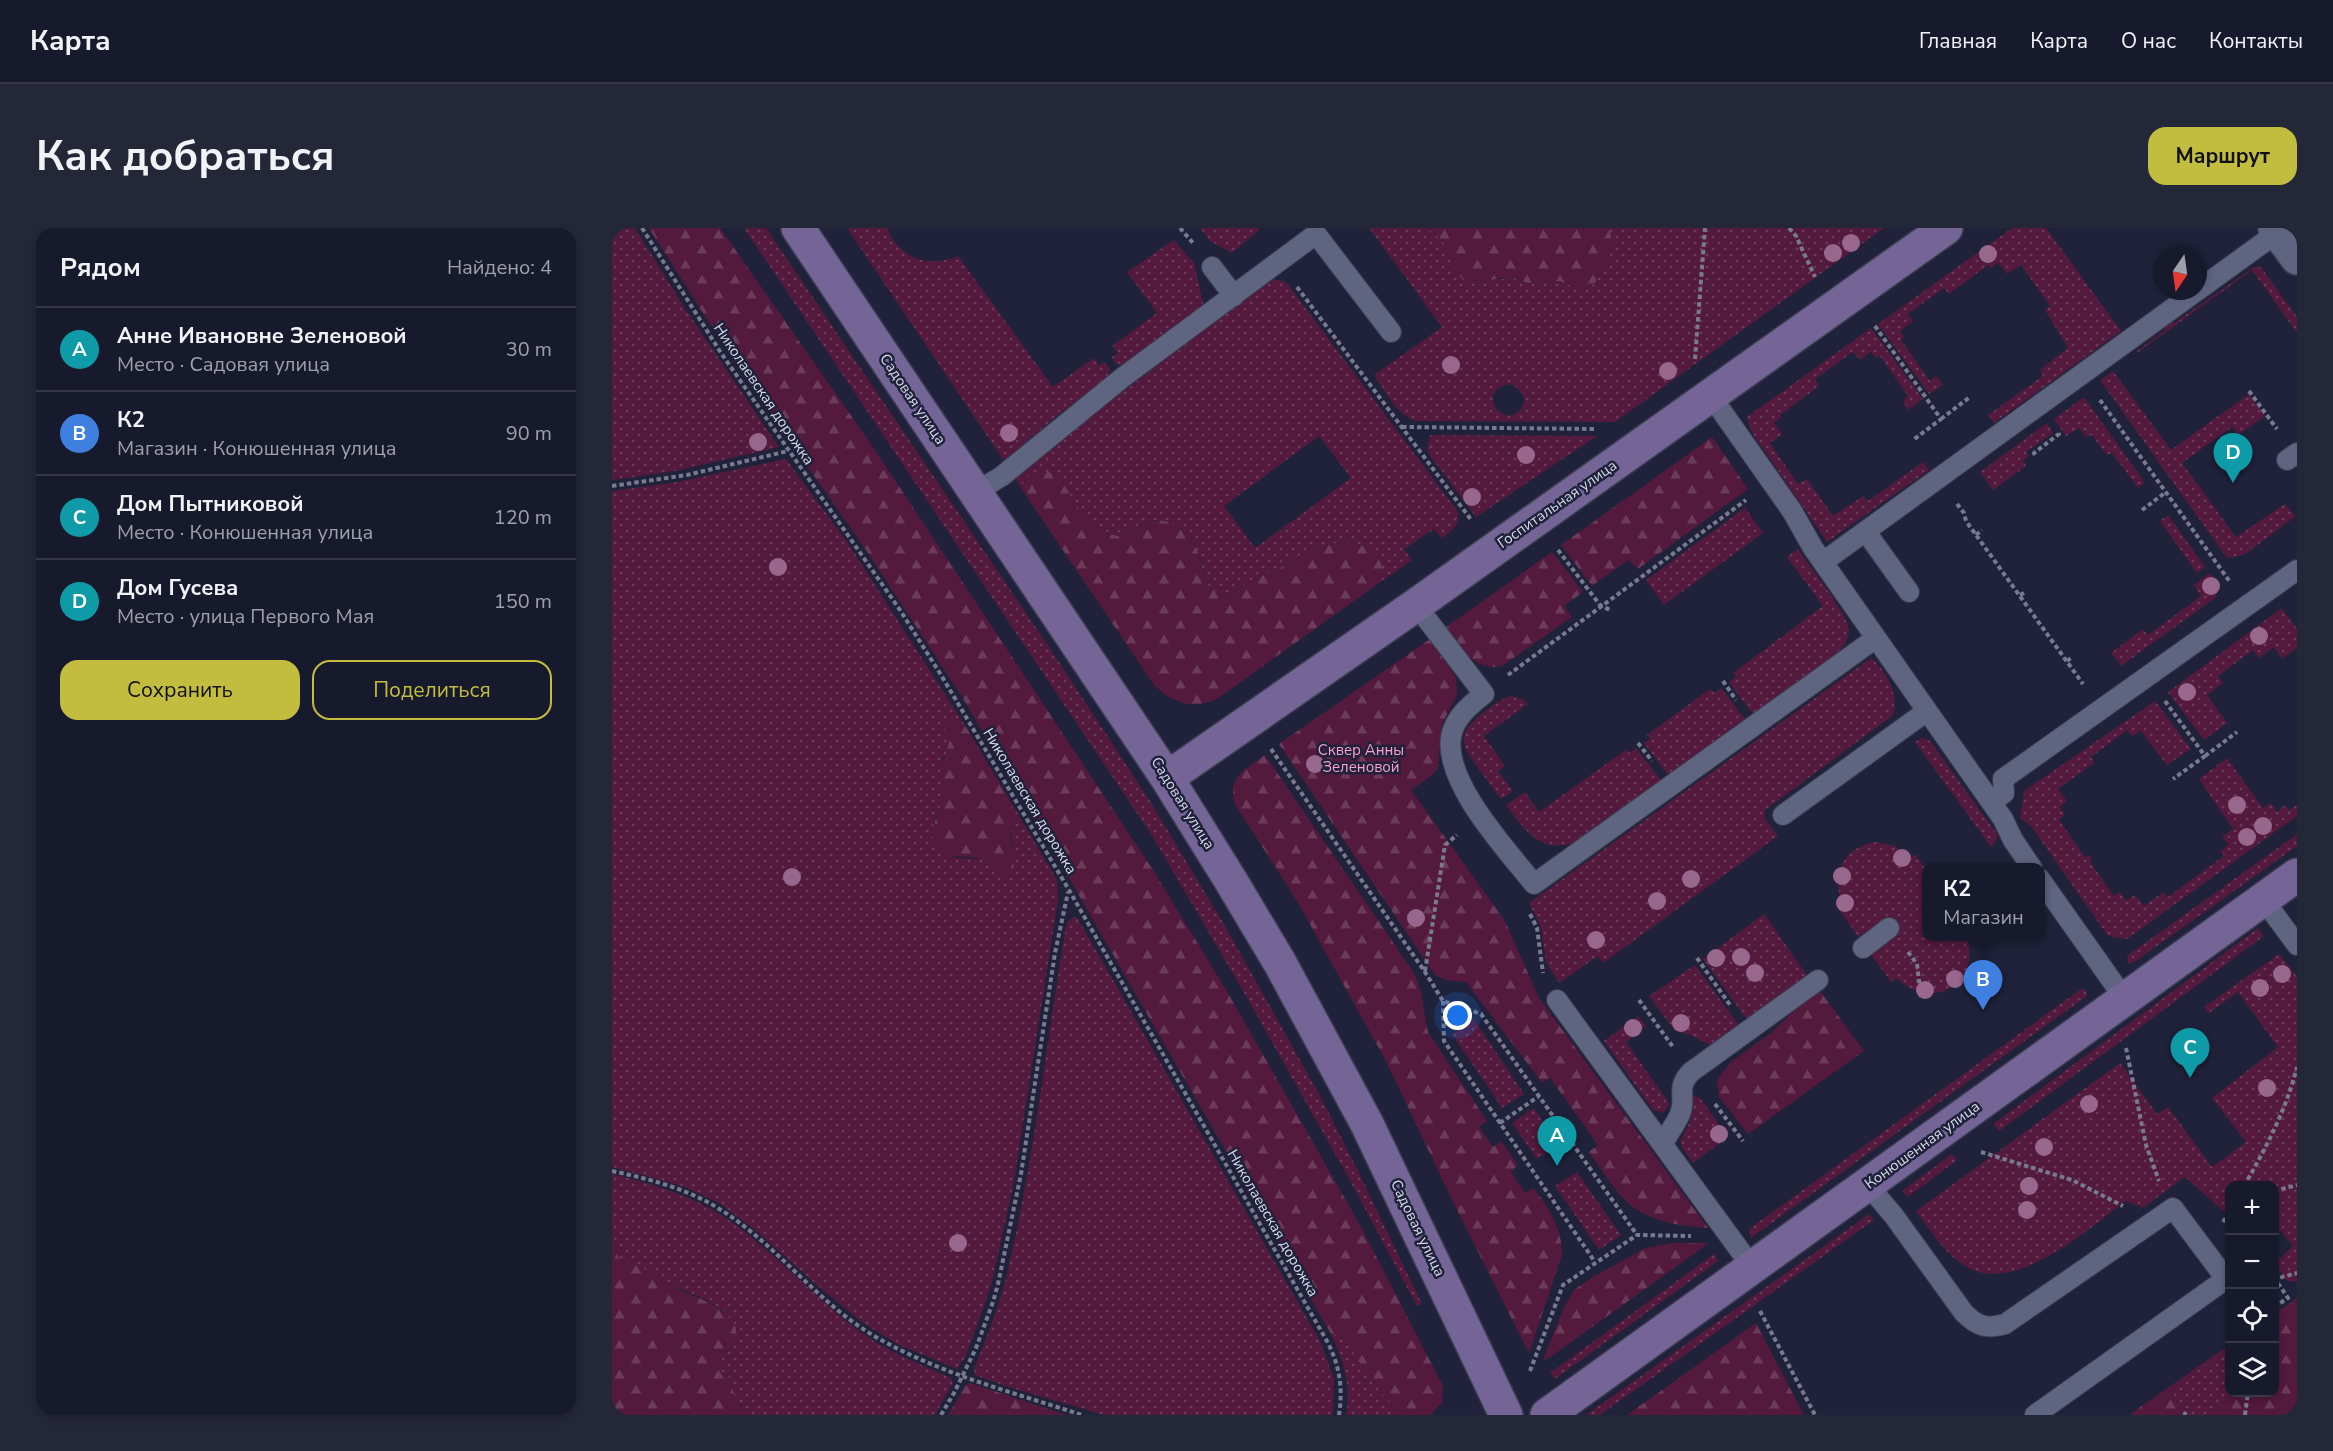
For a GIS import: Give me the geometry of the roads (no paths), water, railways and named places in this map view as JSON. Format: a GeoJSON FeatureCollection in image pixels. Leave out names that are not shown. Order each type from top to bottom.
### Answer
{"type":"FeatureCollection","features":[{"type":"Feature","properties":{"kind":"street","name":"Садовая улица"},"geometry":{"type":"LineString","coordinates":[[798,228],[1167,778],[1280,963],[1367,1124],[1506,1415]]}},
{"type":"Feature","properties":{"kind":"street","name":"Госпитальная улица"},"geometry":{"type":"LineString","coordinates":[[1167,778],[1416,605],[1946,228]]}},
{"type":"Feature","properties":{"kind":"street","name":"Конюшенная улица"},"geometry":{"type":"LineString","coordinates":[[1547,1415],[2297,875]]}},
{"type":"Feature","properties":{"kind":"lane"},"geometry":{"type":"LineString","coordinates":[[976,492],[1002,476],[1122,378],[1316,234],[1391,332]]}},
{"type":"Feature","properties":{"kind":"lane"},"geometry":{"type":"LineString","coordinates":[[1823,562],[2083,375],[2284,239]]}},
{"type":"Feature","properties":{"kind":"lane"},"geometry":{"type":"LineString","coordinates":[[1212,267],[1234,296]]}},
{"type":"Feature","properties":{"kind":"lane"},"geometry":{"type":"LineString","coordinates":[[1711,396],[1823,562],[2003,819],[2013,840],[2029,863]]}},
{"type":"Feature","properties":{"kind":"lane"},"geometry":{"type":"LineString","coordinates":[[1866,532],[1909,592]]}},
{"type":"Feature","properties":{"kind":"lane"},"geometry":{"type":"LineString","coordinates":[[1991,802],[2004,794],[2003,779],[2297,570]]}},
{"type":"Feature","properties":{"kind":"lane"},"geometry":{"type":"LineString","coordinates":[[1416,605],[1484,694],[1465,710],[1454,727],[1451,750],[1456,769],[1473,805],[1534,884],[1876,638]]}},
{"type":"Feature","properties":{"kind":"lane"},"geometry":{"type":"LineString","coordinates":[[1783,815],[1927,711]]}},
{"type":"Feature","properties":{"kind":"lane"},"geometry":{"type":"LineString","coordinates":[[2045,886],[2124,998]]}},
{"type":"Feature","properties":{"kind":"lane"},"geometry":{"type":"LineString","coordinates":[[2263,899],[2297,945]]}},
{"type":"Feature","properties":{"kind":"lane"},"geometry":{"type":"LineString","coordinates":[[1863,948],[1889,928]]}},
{"type":"Feature","properties":{"kind":"lane"},"geometry":{"type":"LineString","coordinates":[[1663,1144],[1680,1114],[1684,1079],[1818,980]]}},
{"type":"Feature","properties":{"kind":"lane"},"geometry":{"type":"LineString","coordinates":[[1557,1000],[1752,1267]]}},
{"type":"Feature","properties":{"kind":"lane"},"geometry":{"type":"LineString","coordinates":[[1868,1184],[1964,1313],[1979,1326],[1991,1328],[2005,1324],[2173,1208],[2226,1279],[2036,1415]]}},
{"type":"Feature","properties":{"kind":"place","name":"Дом Гусева"},"geometry":{"type":"Point","coordinates":[2233,483]}},
{"type":"Feature","properties":{"kind":"place","name":"К2"},"geometry":{"type":"Point","coordinates":[1983,1010]}},
{"type":"Feature","properties":{"kind":"place","name":"Дом Пытниковой"},"geometry":{"type":"Point","coordinates":[2190,1078]}},
{"type":"Feature","properties":{"kind":"place","name":"Анне Ивановне Зеленовой"},"geometry":{"type":"Point","coordinates":[1557,1166]}},
{"type":"Feature","properties":{"kind":"park label","name":"Сквер Анны Зеленовой"},"geometry":{"type":"Point","coordinates":[1361,758]}}]}
